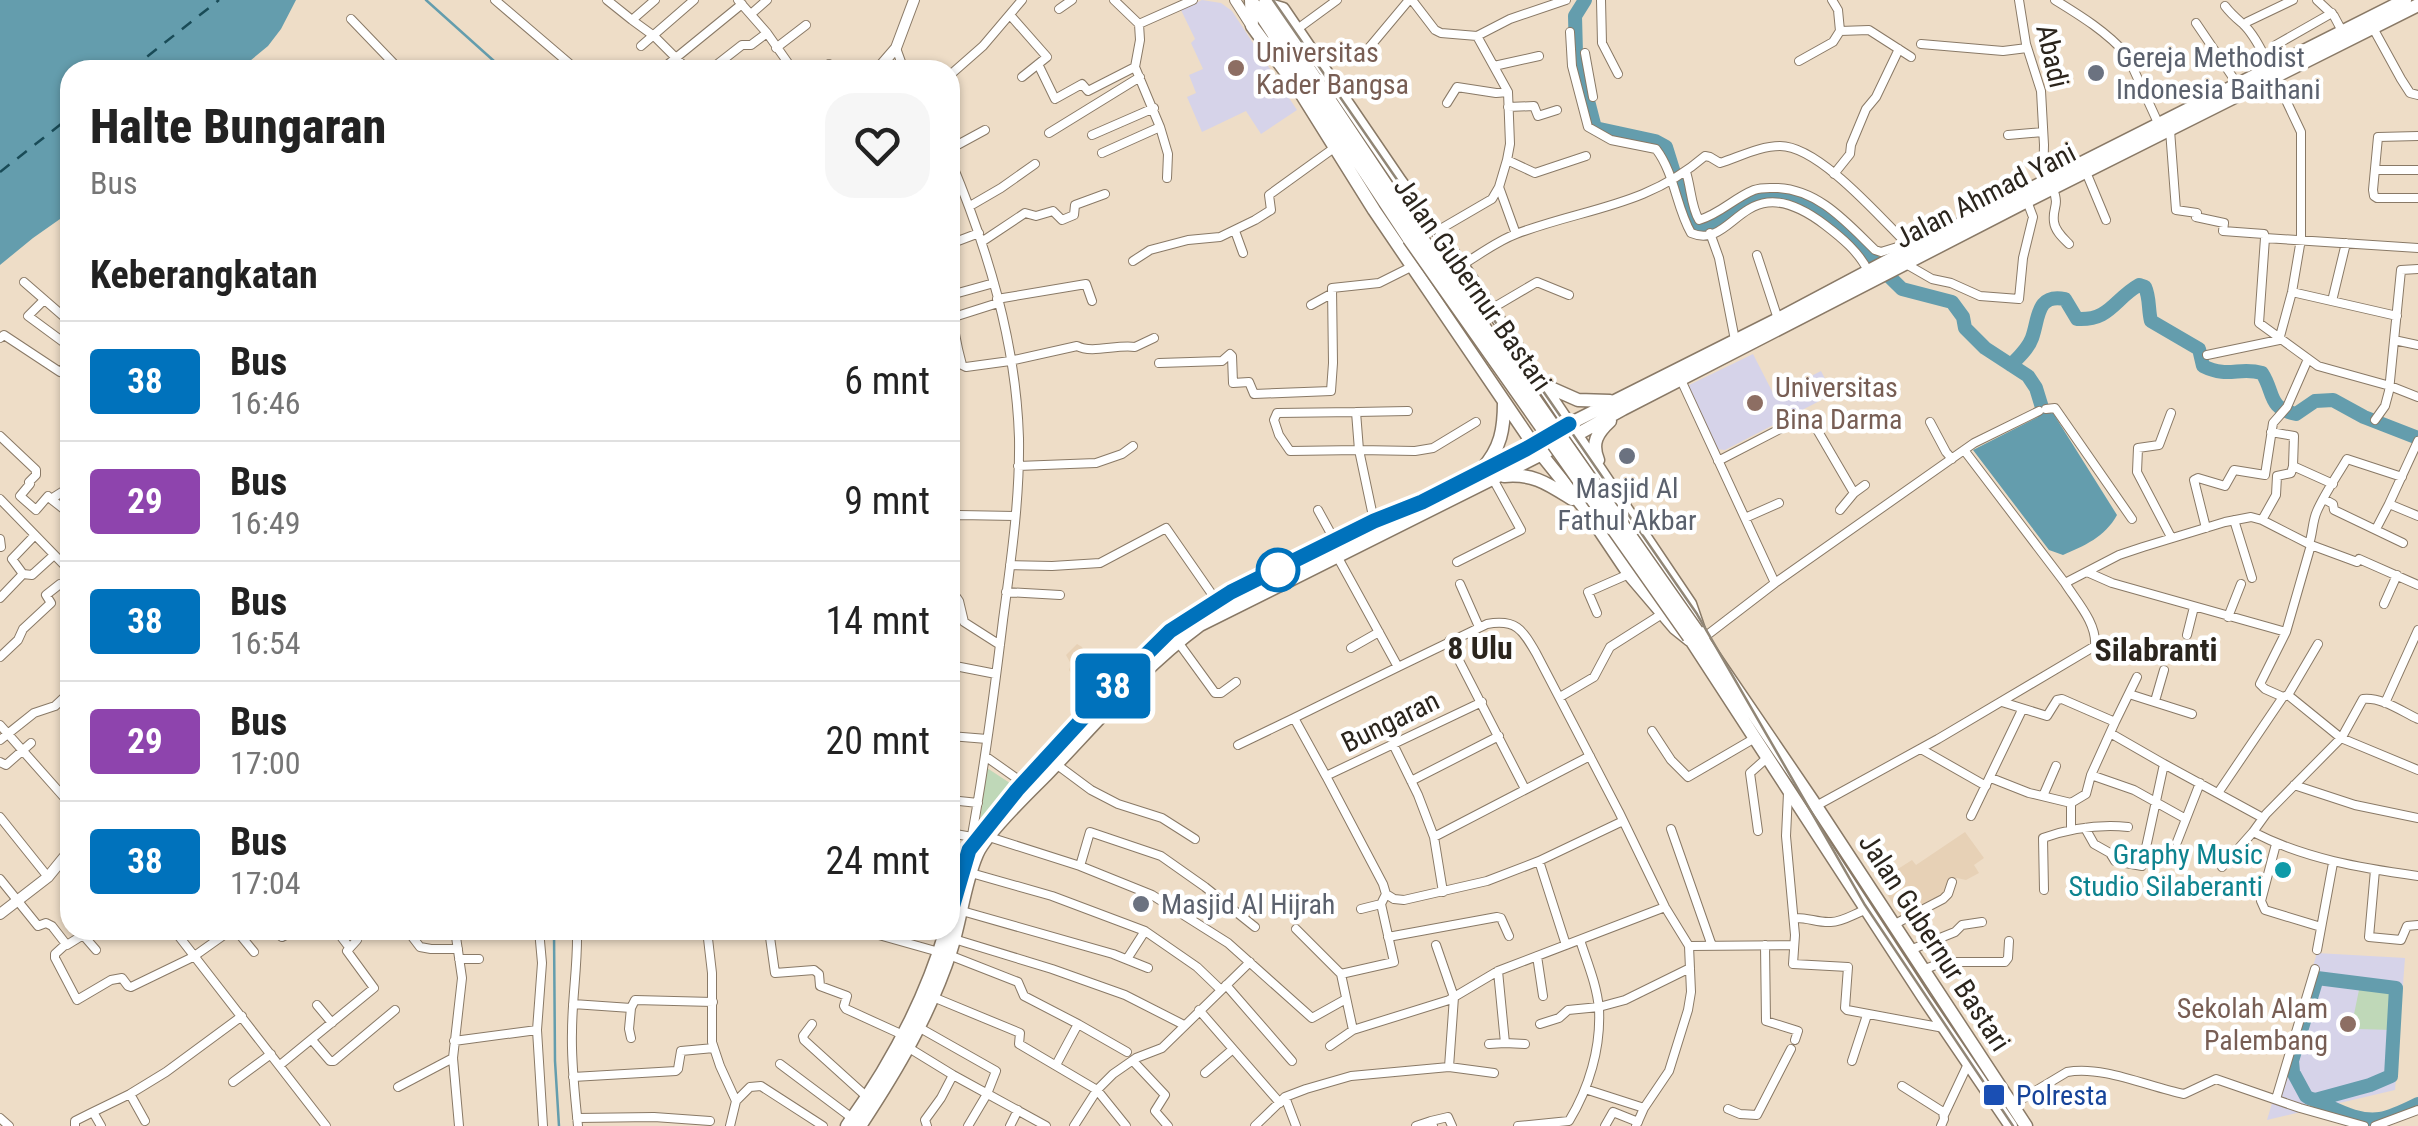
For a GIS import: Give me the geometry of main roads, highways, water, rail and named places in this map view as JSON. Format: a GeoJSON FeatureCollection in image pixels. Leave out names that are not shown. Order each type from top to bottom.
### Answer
{"type":"FeatureCollection","features":[{"type":"Feature","properties":{"kind":"highway","name":"Jalan Ahmad Yani"},"geometry":{"type":"LineString","coordinates":[[1899,263],[1910,247],[2165,128],[2405,0]]}},
{"type":"Feature","properties":{"kind":"highway","name":"Jalan Gubernur Bastari"},"geometry":{"type":"LineString","coordinates":[[1696,637],[1674,628],[1629,574],[1504,402],[1252,26],[1265,2],[1376,156],[1462,265],[1690,604],[1696,637],[1755,738],[2011,1126]]}},
{"type":"Feature","properties":{"kind":"highway"},"geometry":{"type":"LineString","coordinates":[[1265,2],[1296,30],[1309,66],[1298,90]]}},
{"type":"Feature","properties":{"kind":"highway","name":"Jalan Ahmad Yani"},"geometry":{"type":"LineString","coordinates":[[1538,449],[1735,340],[2027,201],[2048,185],[2086,172],[2238,84],[2374,28],[2418,5]]}},
{"type":"Feature","properties":{"kind":"highway","name":"Jalan Gubernur Bastari"},"geometry":{"type":"LineString","coordinates":[[1309,66],[1350,148],[1816,806],[2026,1126]]}},
{"type":"Feature","properties":{"kind":"highway"},"geometry":{"type":"LineString","coordinates":[[1348,170],[1350,148]]}},
{"type":"Feature","properties":{"kind":"highway","name":"Jalan Gubernur Bastari"},"geometry":{"type":"LineString","coordinates":[[1376,156],[1414,236]]}},
{"type":"Feature","properties":{"kind":"highway","name":"Jalan Ahmad Yani"},"geometry":{"type":"LineString","coordinates":[[1621,405],[1681,380],[1870,274]]}},
{"type":"Feature","properties":{"kind":"highway"},"geometry":{"type":"LineString","coordinates":[[1491,382],[1516,379],[1523,374],[1526,362]]}},
{"type":"Feature","properties":{"kind":"highway"},"geometry":{"type":"LineString","coordinates":[[1542,384],[1578,400],[1621,405]]}},
{"type":"Feature","properties":{"kind":"highway"},"geometry":{"type":"LineString","coordinates":[[1478,474],[1499,446],[1504,402]]}},
{"type":"Feature","properties":{"kind":"highway"},"geometry":{"type":"LineString","coordinates":[[1615,492],[1594,446],[1597,435],[1621,405]]}},
{"type":"Feature","properties":{"kind":"highway"},"geometry":{"type":"LineString","coordinates":[[961,872],[1028,786],[1056,764],[1178,642],[1336,549],[1374,521],[1538,449]]}},
{"type":"Feature","properties":{"kind":"highway"},"geometry":{"type":"LineString","coordinates":[[961,872],[970,844],[1170,631],[1216,600],[1494,477],[1538,449]]}},
{"type":"Feature","properties":{"kind":"highway"},"geometry":{"type":"LineString","coordinates":[[1568,488],[1578,472],[1598,469]]}},
{"type":"Feature","properties":{"kind":"highway"},"geometry":{"type":"LineString","coordinates":[[1494,477],[1522,474],[1534,478],[1586,510]]}},
{"type":"Feature","properties":{"kind":"highway"},"geometry":{"type":"LineString","coordinates":[[853,1123],[867,1097],[920,1028],[948,940]]}},
{"type":"Feature","properties":{"kind":"highway"},"geometry":{"type":"LineString","coordinates":[[853,1123],[906,1042],[919,1004],[944,954]]}},
{"type":"Feature","properties":{"kind":"highway"},"geometry":{"type":"LineString","coordinates":[[1924,998],[1937,990]]}},
{"type":"Feature","properties":{"kind":"water"},"geometry":{"type":"Polygon","coordinates":[[[0,0],[296,0],[281,29],[251,60],[60,60],[60,219],[0,265],[0,0]]]}},
{"type":"Feature","properties":{"kind":"water"},"geometry":{"type":"Polygon","coordinates":[[[2053,413],[2117,515],[2100,535],[2063,555],[2049,550],[1973,450],[2053,413]]]}},
{"type":"Feature","properties":{"kind":"waterway"},"geometry":{"type":"LineString","coordinates":[[426,0],[493,60]]}},
{"type":"Feature","properties":{"kind":"waterway"},"geometry":{"type":"LineString","coordinates":[[1585,0],[1575,16],[1576,54],[1595,128],[1666,147],[1689,221],[1696,226],[1718,223],[1754,196],[1799,201],[1842,230],[1902,289],[1952,302],[1963,317],[1965,328],[1985,348],[2028,376],[2044,414]]}},
{"type":"Feature","properties":{"kind":"waterway"},"geometry":{"type":"LineString","coordinates":[[2011,365],[2028,346],[2040,309],[2049,300],[2065,299],[2077,319],[2088,319],[2105,313],[2139,285],[2147,291],[2151,321],[2199,349],[2203,366],[2220,372],[2262,373],[2276,404],[2287,411],[2296,414],[2315,401],[2333,400],[2418,438]]}},
{"type":"Feature","properties":{"kind":"waterway"},"geometry":{"type":"LineString","coordinates":[[554,940],[559,1126]]}},
{"type":"Feature","properties":{"kind":"waterway"},"geometry":{"type":"LineString","coordinates":[[2315,1100],[2391,1076],[2396,988],[2317,978],[2292,1061],[2293,1072],[2306,1096],[2343,1113],[2371,1120],[2418,1104]]}},
{"type":"Feature","properties":{"kind":"tram line"},"geometry":{"type":"LineString","coordinates":[[1273,0],[1697,614],[1865,905],[2013,1126]]}},
{"type":"Feature","properties":{"kind":"place","name":"Universitas Kader Bangsa"},"geometry":{"type":"Point","coordinates":[1236,68]}},
{"type":"Feature","properties":{"kind":"place","name":"Gereja Methodist Indonesia Baithani"},"geometry":{"type":"Point","coordinates":[2096,73]}},
{"type":"Feature","properties":{"kind":"place","name":"Universitas Bina Darma"},"geometry":{"type":"Point","coordinates":[1755,403]}},
{"type":"Feature","properties":{"kind":"place","name":"Masjid Al Fathul Akbar"},"geometry":{"type":"Point","coordinates":[1627,456]}},
{"type":"Feature","properties":{"kind":"place","name":"Graphy Music Studio Silaberanti"},"geometry":{"type":"Point","coordinates":[2283,870]}},
{"type":"Feature","properties":{"kind":"place","name":"Masjid Al Hijrah"},"geometry":{"type":"Point","coordinates":[1141,904]}},
{"type":"Feature","properties":{"kind":"place","name":"Sekolah Alam Palembang"},"geometry":{"type":"Point","coordinates":[2348,1024]}},
{"type":"Feature","properties":{"kind":"place","name":"Polresta"},"geometry":{"type":"Point","coordinates":[1994,1095]}},
{"type":"Feature","properties":{"kind":"district","name":"8 Ulu"},"geometry":{"type":"Point","coordinates":[1480,648]}},
{"type":"Feature","properties":{"kind":"district","name":"Silabranti"},"geometry":{"type":"Point","coordinates":[2156,650]}}]}
